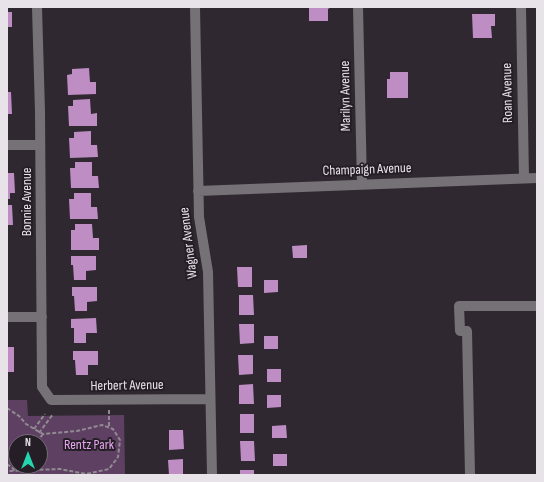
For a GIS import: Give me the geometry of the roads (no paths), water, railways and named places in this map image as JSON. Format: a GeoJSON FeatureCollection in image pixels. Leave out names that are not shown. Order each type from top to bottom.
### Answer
{"type":"FeatureCollection","features":[{"type":"Feature","properties":{"kind":"street","name":"Bonnie Avenue"},"geometry":{"type":"LineString","coordinates":[[37,7],[42,387],[46,396]]}},
{"type":"Feature","properties":{"kind":"street","name":"Wagner Avenue"},"geometry":{"type":"LineString","coordinates":[[195,7],[198,192],[199,217],[208,272],[212,475]]}},
{"type":"Feature","properties":{"kind":"street","name":"Marilyn Avenue"},"geometry":{"type":"LineString","coordinates":[[358,7],[362,184]]}},
{"type":"Feature","properties":{"kind":"street","name":"Roan Avenue"},"geometry":{"type":"LineString","coordinates":[[521,7],[524,178]]}},
{"type":"Feature","properties":{"kind":"street"},"geometry":{"type":"LineString","coordinates":[[7,145],[40,144]]}},
{"type":"Feature","properties":{"kind":"street","name":"Champaign Avenue"},"geometry":{"type":"LineString","coordinates":[[198,192],[362,184],[537,178]]}},
{"type":"Feature","properties":{"kind":"street"},"geometry":{"type":"LineString","coordinates":[[470,475],[467,331],[460,331],[459,306],[537,306]]}},
{"type":"Feature","properties":{"kind":"street"},"geometry":{"type":"LineString","coordinates":[[7,317],[42,317]]}},
{"type":"Feature","properties":{"kind":"street","name":"Herbert Avenue"},"geometry":{"type":"LineString","coordinates":[[46,396],[51,400],[210,399]]}},
{"type":"Feature","properties":{"kind":"park label","name":"Rentz Park"},"geometry":{"type":"Point","coordinates":[89,445]}}]}
